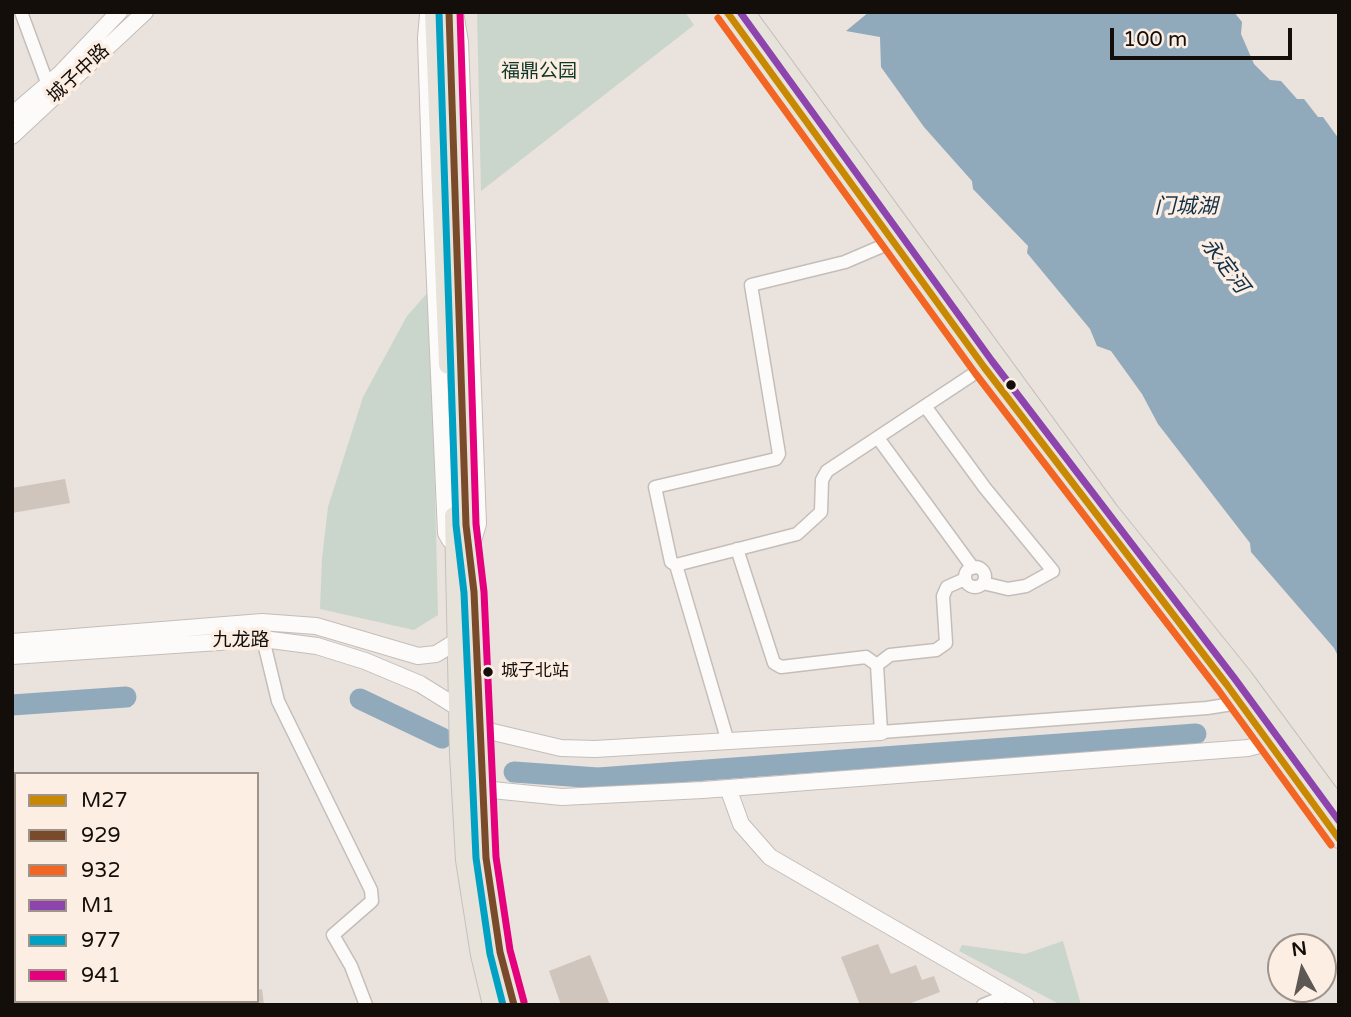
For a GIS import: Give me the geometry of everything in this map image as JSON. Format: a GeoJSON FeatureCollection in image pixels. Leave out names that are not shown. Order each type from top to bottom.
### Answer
{"type":"FeatureCollection","features":[{"type":"Feature","properties":{"kind":"main road"},"geometry":{"type":"LineString","coordinates":[[431,12],[463,554],[480,729],[486,858],[500,952],[514,1005]]}},
{"type":"Feature","properties":{"kind":"main road"},"geometry":{"type":"LineString","coordinates":[[449,12],[463,554],[457,641],[457,707],[465,860],[480,955],[492,1005]]}},
{"type":"Feature","properties":{"kind":"main road"},"geometry":{"type":"LineString","coordinates":[[727,12],[1339,807]]}},
{"type":"Feature","properties":{"kind":"main road"},"geometry":{"type":"LineString","coordinates":[[745,12],[984,367],[1240,703],[1339,839]]}},
{"type":"Feature","properties":{"kind":"street"},"geometry":{"type":"LineString","coordinates":[[21,12],[48,85]]}},
{"type":"Feature","properties":{"kind":"street","name":"城子中路"},"geometry":{"type":"LineString","coordinates":[[12,115],[48,85],[119,12]]}},
{"type":"Feature","properties":{"kind":"street","name":"城子中路"},"geometry":{"type":"LineString","coordinates":[[12,136],[145,12]]}},
{"type":"Feature","properties":{"kind":"street"},"geometry":{"type":"LineString","coordinates":[[456,12],[460,42],[478,524],[463,554]]}},
{"type":"Feature","properties":{"kind":"street"},"geometry":{"type":"LineString","coordinates":[[728,742],[676,565],[671,562],[655,487],[776,459],[779,454],[751,285],[845,262],[897,235]]}},
{"type":"Feature","properties":{"kind":"street"},"geometry":{"type":"LineString","coordinates":[[676,565],[797,534],[821,512],[822,480],[827,471],[984,367]]}},
{"type":"Feature","properties":{"kind":"street"},"geometry":{"type":"LineString","coordinates":[[925,406],[985,488],[1053,571],[1026,586],[1008,589],[983,583],[971,587],[965,579]]}},
{"type":"Feature","properties":{"kind":"street"},"geometry":{"type":"LineString","coordinates":[[878,438],[973,568],[984,573],[983,583]]}},
{"type":"Feature","properties":{"kind":"street"},"geometry":{"type":"LineString","coordinates":[[737,549],[774,663],[781,667],[866,657],[877,665]]}},
{"type":"Feature","properties":{"kind":"street"},"geometry":{"type":"LineString","coordinates":[[877,665],[890,655],[936,650],[946,643],[943,596],[947,587],[965,579],[968,571],[973,568]]}},
{"type":"Feature","properties":{"kind":"street","name":"九龙路"},"geometry":{"type":"LineString","coordinates":[[12,642],[262,622],[316,626],[418,656],[436,654],[457,641]]}},
{"type":"Feature","properties":{"kind":"street"},"geometry":{"type":"LineString","coordinates":[[263,639],[278,701],[371,890],[372,901],[333,935],[351,966],[366,1005]]}},
{"type":"Feature","properties":{"kind":"street","name":"九龙路"},"geometry":{"type":"LineString","coordinates":[[12,656],[263,639],[317,646],[365,662],[421,684],[457,707]]}},
{"type":"Feature","properties":{"kind":"street"},"geometry":{"type":"LineString","coordinates":[[877,665],[881,732]]}},
{"type":"Feature","properties":{"kind":"street"},"geometry":{"type":"LineString","coordinates":[[480,729],[561,748],[728,742],[881,732],[1207,708],[1260,701]]}},
{"type":"Feature","properties":{"kind":"street"},"geometry":{"type":"LineString","coordinates":[[482,789],[562,797],[727,788],[1268,744],[1286,737]]}},
{"type":"Feature","properties":{"kind":"street"},"geometry":{"type":"LineString","coordinates":[[727,788],[741,824],[770,857],[1026,1005]]}},
{"type":"Feature","properties":{"kind":"street"},"geometry":{"type":"LineString","coordinates":[[983,1005],[1009,996]]}},
{"type":"Feature","properties":{"kind":"green space","name":"福鼎公园"},"geometry":{"type":"Polygon","coordinates":[[[477,12],[685,12],[694,25],[481,191],[477,12]]]}},
{"type":"Feature","properties":{"kind":"green space"},"geometry":{"type":"Polygon","coordinates":[[[430,290],[438,615],[414,630],[320,609],[322,559],[328,507],[363,397],[407,316],[430,290]]]}},
{"type":"Feature","properties":{"kind":"green space"},"geometry":{"type":"Polygon","coordinates":[[[1063,941],[1081,1005],[1061,1005],[959,951],[962,945],[1025,954],[1063,941]]]}},
{"type":"Feature","properties":{"kind":"water","name":"门城湖"},"geometry":{"type":"Polygon","coordinates":[[[869,12],[1234,12],[1242,22],[1241,34],[1254,64],[1270,80],[1281,81],[1297,99],[1304,99],[1318,117],[1323,117],[1339,139],[1339,658],[1334,648],[1251,552],[1250,543],[1158,424],[1142,394],[1111,351],[1097,346],[1090,329],[1027,253],[1028,246],[973,189],[972,181],[924,127],[881,67],[880,37],[846,31],[869,12]]]}},
{"type":"Feature","properties":{"kind":"building"},"geometry":{"type":"Polygon","coordinates":[[[65,479],[70,503],[12,513],[12,488],[65,479]]]}},
{"type":"Feature","properties":{"kind":"building"},"geometry":{"type":"Polygon","coordinates":[[[878,944],[891,974],[916,965],[922,980],[934,976],[940,992],[906,1005],[860,1005],[841,957],[878,944]]]}},
{"type":"Feature","properties":{"kind":"building"},"geometry":{"type":"Polygon","coordinates":[[[590,955],[610,1005],[561,1005],[549,971],[590,955]]]}},
{"type":"Feature","properties":{"kind":"building"},"geometry":{"type":"Polygon","coordinates":[[[262,989],[264,1005],[209,1005],[259,1003],[259,990],[262,989]]]}},
{"type":"Feature","properties":{"kind":"waterway"},"geometry":{"type":"LineString","coordinates":[[12,705],[126,697]]}},
{"type":"Feature","properties":{"kind":"waterway"},"geometry":{"type":"LineString","coordinates":[[360,699],[442,738]]}},
{"type":"Feature","properties":{"kind":"waterway"},"geometry":{"type":"LineString","coordinates":[[514,772],[598,778],[1196,734]]}},
{"type":"Feature","properties":{"kind":"transit line","name":"977"},"geometry":{"type":"LineString","coordinates":[[439,12],[456,525],[464,593],[476,858],[490,954],[503,1005]]}},
{"type":"Feature","properties":{"kind":"transit line","name":"929"},"geometry":{"type":"LineString","coordinates":[[449,12],[466,525],[474,592],[486,858],[500,952],[514,1005]]}},
{"type":"Feature","properties":{"kind":"transit line","name":"941"},"geometry":{"type":"LineString","coordinates":[[460,12],[476,524],[484,592],[496,857],[510,950],[524,1002]]}},
{"type":"Feature","properties":{"kind":"transit line","name":"M27"},"geometry":{"type":"LineString","coordinates":[[727,12],[984,367],[1227,685],[1339,839]]}},
{"type":"Feature","properties":{"kind":"transit line","name":"M1"},"geometry":{"type":"LineString","coordinates":[[740,12],[992,361],[1235,679],[1339,821]]}},
{"type":"Feature","properties":{"kind":"transit line","name":"932"},"geometry":{"type":"LineString","coordinates":[[718,18],[975,373],[1219,691],[1331,845]]}},
{"type":"Feature","properties":{"kind":"place","name":"城子北站"},"geometry":{"type":"Point","coordinates":[488,672]}},
{"type":"Feature","properties":{"kind":"water label","name":"永定河"},"geometry":{"type":"Point","coordinates":[1224,266]}}]}
